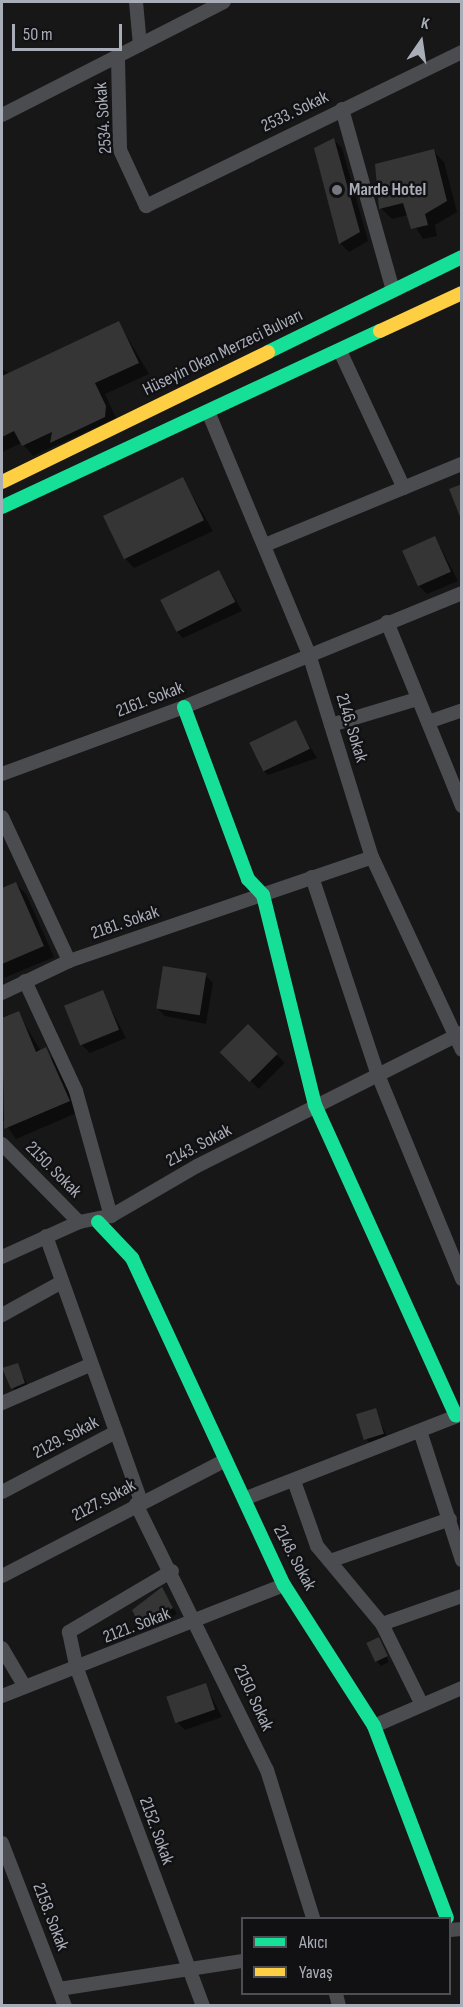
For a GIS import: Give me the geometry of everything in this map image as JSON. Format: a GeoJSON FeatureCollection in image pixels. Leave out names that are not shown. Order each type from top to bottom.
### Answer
{"type":"FeatureCollection","features":[{"type":"Feature","properties":{"kind":"street"},"geometry":{"type":"LineString","coordinates":[[136,2],[140,45]]}},
{"type":"Feature","properties":{"kind":"street"},"geometry":{"type":"LineString","coordinates":[[2,115],[118,59],[140,45],[224,2]]}},
{"type":"Feature","properties":{"kind":"street","name":"2533. Sokak"},"geometry":{"type":"LineString","coordinates":[[146,206],[462,52]]}},
{"type":"Feature","properties":{"kind":"street","name":"2534. Sokak"},"geometry":{"type":"LineString","coordinates":[[118,59],[120,150],[146,206]]}},
{"type":"Feature","properties":{"kind":"street"},"geometry":{"type":"LineString","coordinates":[[342,109],[393,290]]}},
{"type":"Feature","properties":{"kind":"street","name":"Hüseyin Okan Merzeci Bulvarı"},"geometry":{"type":"LineString","coordinates":[[2,482],[462,257]]}},
{"type":"Feature","properties":{"kind":"street"},"geometry":{"type":"LineString","coordinates":[[2,507],[209,414],[462,293]]}},
{"type":"Feature","properties":{"kind":"street"},"geometry":{"type":"LineString","coordinates":[[340,351],[404,488]]}},
{"type":"Feature","properties":{"kind":"street","name":"2146. Sokak"},"geometry":{"type":"LineString","coordinates":[[209,414],[309,654],[372,857],[458,1035],[462,1050]]}},
{"type":"Feature","properties":{"kind":"street"},"geometry":{"type":"LineString","coordinates":[[265,545],[462,464]]}},
{"type":"Feature","properties":{"kind":"street","name":"2161. Sokak"},"geometry":{"type":"LineString","coordinates":[[2,774],[184,707],[462,593]]}},
{"type":"Feature","properties":{"kind":"street"},"geometry":{"type":"LineString","coordinates":[[387,622],[462,806]]}},
{"type":"Feature","properties":{"kind":"street"},"geometry":{"type":"LineString","coordinates":[[331,725],[417,699]]}},
{"type":"Feature","properties":{"kind":"street"},"geometry":{"type":"LineString","coordinates":[[184,707],[248,879],[263,895],[315,1105],[459,1415],[244,1499]]}},
{"type":"Feature","properties":{"kind":"street"},"geometry":{"type":"LineString","coordinates":[[428,722],[462,710]]}},
{"type":"Feature","properties":{"kind":"street"},"geometry":{"type":"LineString","coordinates":[[2,817],[69,961]]}},
{"type":"Feature","properties":{"kind":"street","name":"2181. Sokak"},"geometry":{"type":"LineString","coordinates":[[2,993],[69,961],[372,857]]}},
{"type":"Feature","properties":{"kind":"street"},"geometry":{"type":"LineString","coordinates":[[312,877],[378,1075],[462,1279]]}},
{"type":"Feature","properties":{"kind":"street"},"geometry":{"type":"LineString","coordinates":[[25,981],[76,1091],[111,1216]]}},
{"type":"Feature","properties":{"kind":"street","name":"2143. Sokak"},"geometry":{"type":"LineString","coordinates":[[2,1257],[79,1222],[98,1222],[111,1216],[315,1105],[458,1035]]}},
{"type":"Feature","properties":{"kind":"street","name":"2150. Sokak"},"geometry":{"type":"LineString","coordinates":[[2,1144],[79,1222]]}},
{"type":"Feature","properties":{"kind":"street","name":"2148. Sokak"},"geometry":{"type":"LineString","coordinates":[[98,1222],[132,1258],[198,1388],[226,1460],[284,1585],[374,1726],[448,1917]]}},
{"type":"Feature","properties":{"kind":"street","name":"2150. Sokak"},"geometry":{"type":"LineString","coordinates":[[46,1236],[60,1283],[116,1432],[139,1502],[267,1770],[313,1917]]}},
{"type":"Feature","properties":{"kind":"street"},"geometry":{"type":"LineString","coordinates":[[2,1315],[60,1283]]}},
{"type":"Feature","properties":{"kind":"street"},"geometry":{"type":"LineString","coordinates":[[2,1403],[90,1365]]}},
{"type":"Feature","properties":{"kind":"street"},"geometry":{"type":"LineString","coordinates":[[420,1431],[462,1560]]}},
{"type":"Feature","properties":{"kind":"street","name":"2129. Sokak"},"geometry":{"type":"LineString","coordinates":[[2,1492],[116,1432]]}},
{"type":"Feature","properties":{"kind":"street","name":"2127. Sokak"},"geometry":{"type":"LineString","coordinates":[[2,1576],[139,1502],[226,1460]]}},
{"type":"Feature","properties":{"kind":"street"},"geometry":{"type":"LineString","coordinates":[[294,1481],[317,1546],[382,1624],[422,1705]]}},
{"type":"Feature","properties":{"kind":"street"},"geometry":{"type":"LineString","coordinates":[[330,1561],[450,1519]]}},
{"type":"Feature","properties":{"kind":"street","name":"2152. Sokak"},"geometry":{"type":"LineString","coordinates":[[172,1571],[69,1632],[77,1669],[203,2006]]}},
{"type":"Feature","properties":{"kind":"street","name":"2121. Sokak"},"geometry":{"type":"LineString","coordinates":[[2,1696],[198,1622],[284,1585]]}},
{"type":"Feature","properties":{"kind":"street"},"geometry":{"type":"LineString","coordinates":[[382,1624],[462,1596]]}},
{"type":"Feature","properties":{"kind":"street"},"geometry":{"type":"LineString","coordinates":[[2,1648],[25,1687]]}},
{"type":"Feature","properties":{"kind":"street"},"geometry":{"type":"LineString","coordinates":[[374,1726],[462,1688]]}},
{"type":"Feature","properties":{"kind":"street","name":"2158. Sokak"},"geometry":{"type":"LineString","coordinates":[[2,1843],[65,2006]]}},
{"type":"Feature","properties":{"kind":"street"},"geometry":{"type":"LineString","coordinates":[[59,1989],[241,1961]]}},
{"type":"Feature","properties":{"kind":"building","name":"Marde Hotel"},"geometry":{"type":"Polygon","coordinates":[[[334,138],[360,232],[339,244],[314,148],[334,138]]]}},
{"type":"Feature","properties":{"kind":"building"},"geometry":{"type":"Polygon","coordinates":[[[434,149],[447,201],[425,214],[428,225],[411,229],[403,203],[379,209],[375,164],[434,149]]]}},
{"type":"Feature","properties":{"kind":"building"},"geometry":{"type":"Polygon","coordinates":[[[119,321],[139,363],[95,383],[106,406],[105,417],[50,443],[52,432],[22,446],[14,431],[2,437],[2,376],[119,321]]]}},
{"type":"Feature","properties":{"kind":"building"},"geometry":{"type":"Polygon","coordinates":[[[183,477],[204,520],[124,559],[103,516],[183,477]]]}},
{"type":"Feature","properties":{"kind":"building"},"geometry":{"type":"Polygon","coordinates":[[[462,484],[462,519],[461,519],[449,489],[462,484]]]}},
{"type":"Feature","properties":{"kind":"building"},"geometry":{"type":"Polygon","coordinates":[[[435,536],[451,572],[418,586],[402,551],[435,536]]]}},
{"type":"Feature","properties":{"kind":"building"},"geometry":{"type":"Polygon","coordinates":[[[219,570],[235,602],[177,632],[160,600],[219,570]]]}},
{"type":"Feature","properties":{"kind":"building"},"geometry":{"type":"Polygon","coordinates":[[[296,720],[310,749],[263,772],[249,743],[296,720]]]}},
{"type":"Feature","properties":{"kind":"building"},"geometry":{"type":"Polygon","coordinates":[[[16,882],[44,946],[2,964],[2,888],[16,882]]]}},
{"type":"Feature","properties":{"kind":"building"},"geometry":{"type":"Polygon","coordinates":[[[163,966],[206,973],[200,1015],[156,1008],[163,966]]]}},
{"type":"Feature","properties":{"kind":"building"},"geometry":{"type":"Polygon","coordinates":[[[103,990],[119,1030],[80,1046],[64,1006],[103,990]]]}},
{"type":"Feature","properties":{"kind":"building"},"geometry":{"type":"Polygon","coordinates":[[[19,1011],[36,1052],[46,1047],[70,1101],[4,1129],[2,1018],[19,1011]]]}},
{"type":"Feature","properties":{"kind":"building"},"geometry":{"type":"Polygon","coordinates":[[[248,1024],[278,1054],[249,1082],[220,1052],[248,1024]]]}},
{"type":"Feature","properties":{"kind":"building"},"geometry":{"type":"Polygon","coordinates":[[[18,1363],[25,1383],[11,1389],[2,1368],[18,1363]]]}},
{"type":"Feature","properties":{"kind":"building"},"geometry":{"type":"Polygon","coordinates":[[[376,1408],[384,1434],[364,1440],[356,1414],[376,1408]]]}},
{"type":"Feature","properties":{"kind":"building"},"geometry":{"type":"Polygon","coordinates":[[[162,1587],[173,1608],[140,1626],[132,1610],[162,1587]]]}},
{"type":"Feature","properties":{"kind":"building"},"geometry":{"type":"Polygon","coordinates":[[[379,1637],[388,1656],[375,1662],[366,1643],[379,1637]]]}},
{"type":"Feature","properties":{"kind":"building"},"geometry":{"type":"Polygon","coordinates":[[[206,1683],[215,1709],[175,1723],[166,1697],[206,1683]]]}},
{"type":"Feature","properties":{"kind":"traffic: fast"},"geometry":{"type":"LineString","coordinates":[[268,352],[462,257]]}},
{"type":"Feature","properties":{"kind":"traffic: fast"},"geometry":{"type":"LineString","coordinates":[[2,507],[380,331]]}},
{"type":"Feature","properties":{"kind":"traffic: fast"},"geometry":{"type":"LineString","coordinates":[[184,707],[248,879],[263,895],[315,1105],[456,1416]]}},
{"type":"Feature","properties":{"kind":"traffic: fast"},"geometry":{"type":"LineString","coordinates":[[98,1222],[132,1258],[284,1585],[374,1726],[447,1917]]}},
{"type":"Feature","properties":{"kind":"traffic: slow"},"geometry":{"type":"LineString","coordinates":[[380,331],[462,293]]}},
{"type":"Feature","properties":{"kind":"traffic: slow"},"geometry":{"type":"LineString","coordinates":[[2,482],[268,352]]}},
{"type":"Feature","properties":{"kind":"place","name":"Marde Hotel"},"geometry":{"type":"Point","coordinates":[337,190]}}]}
